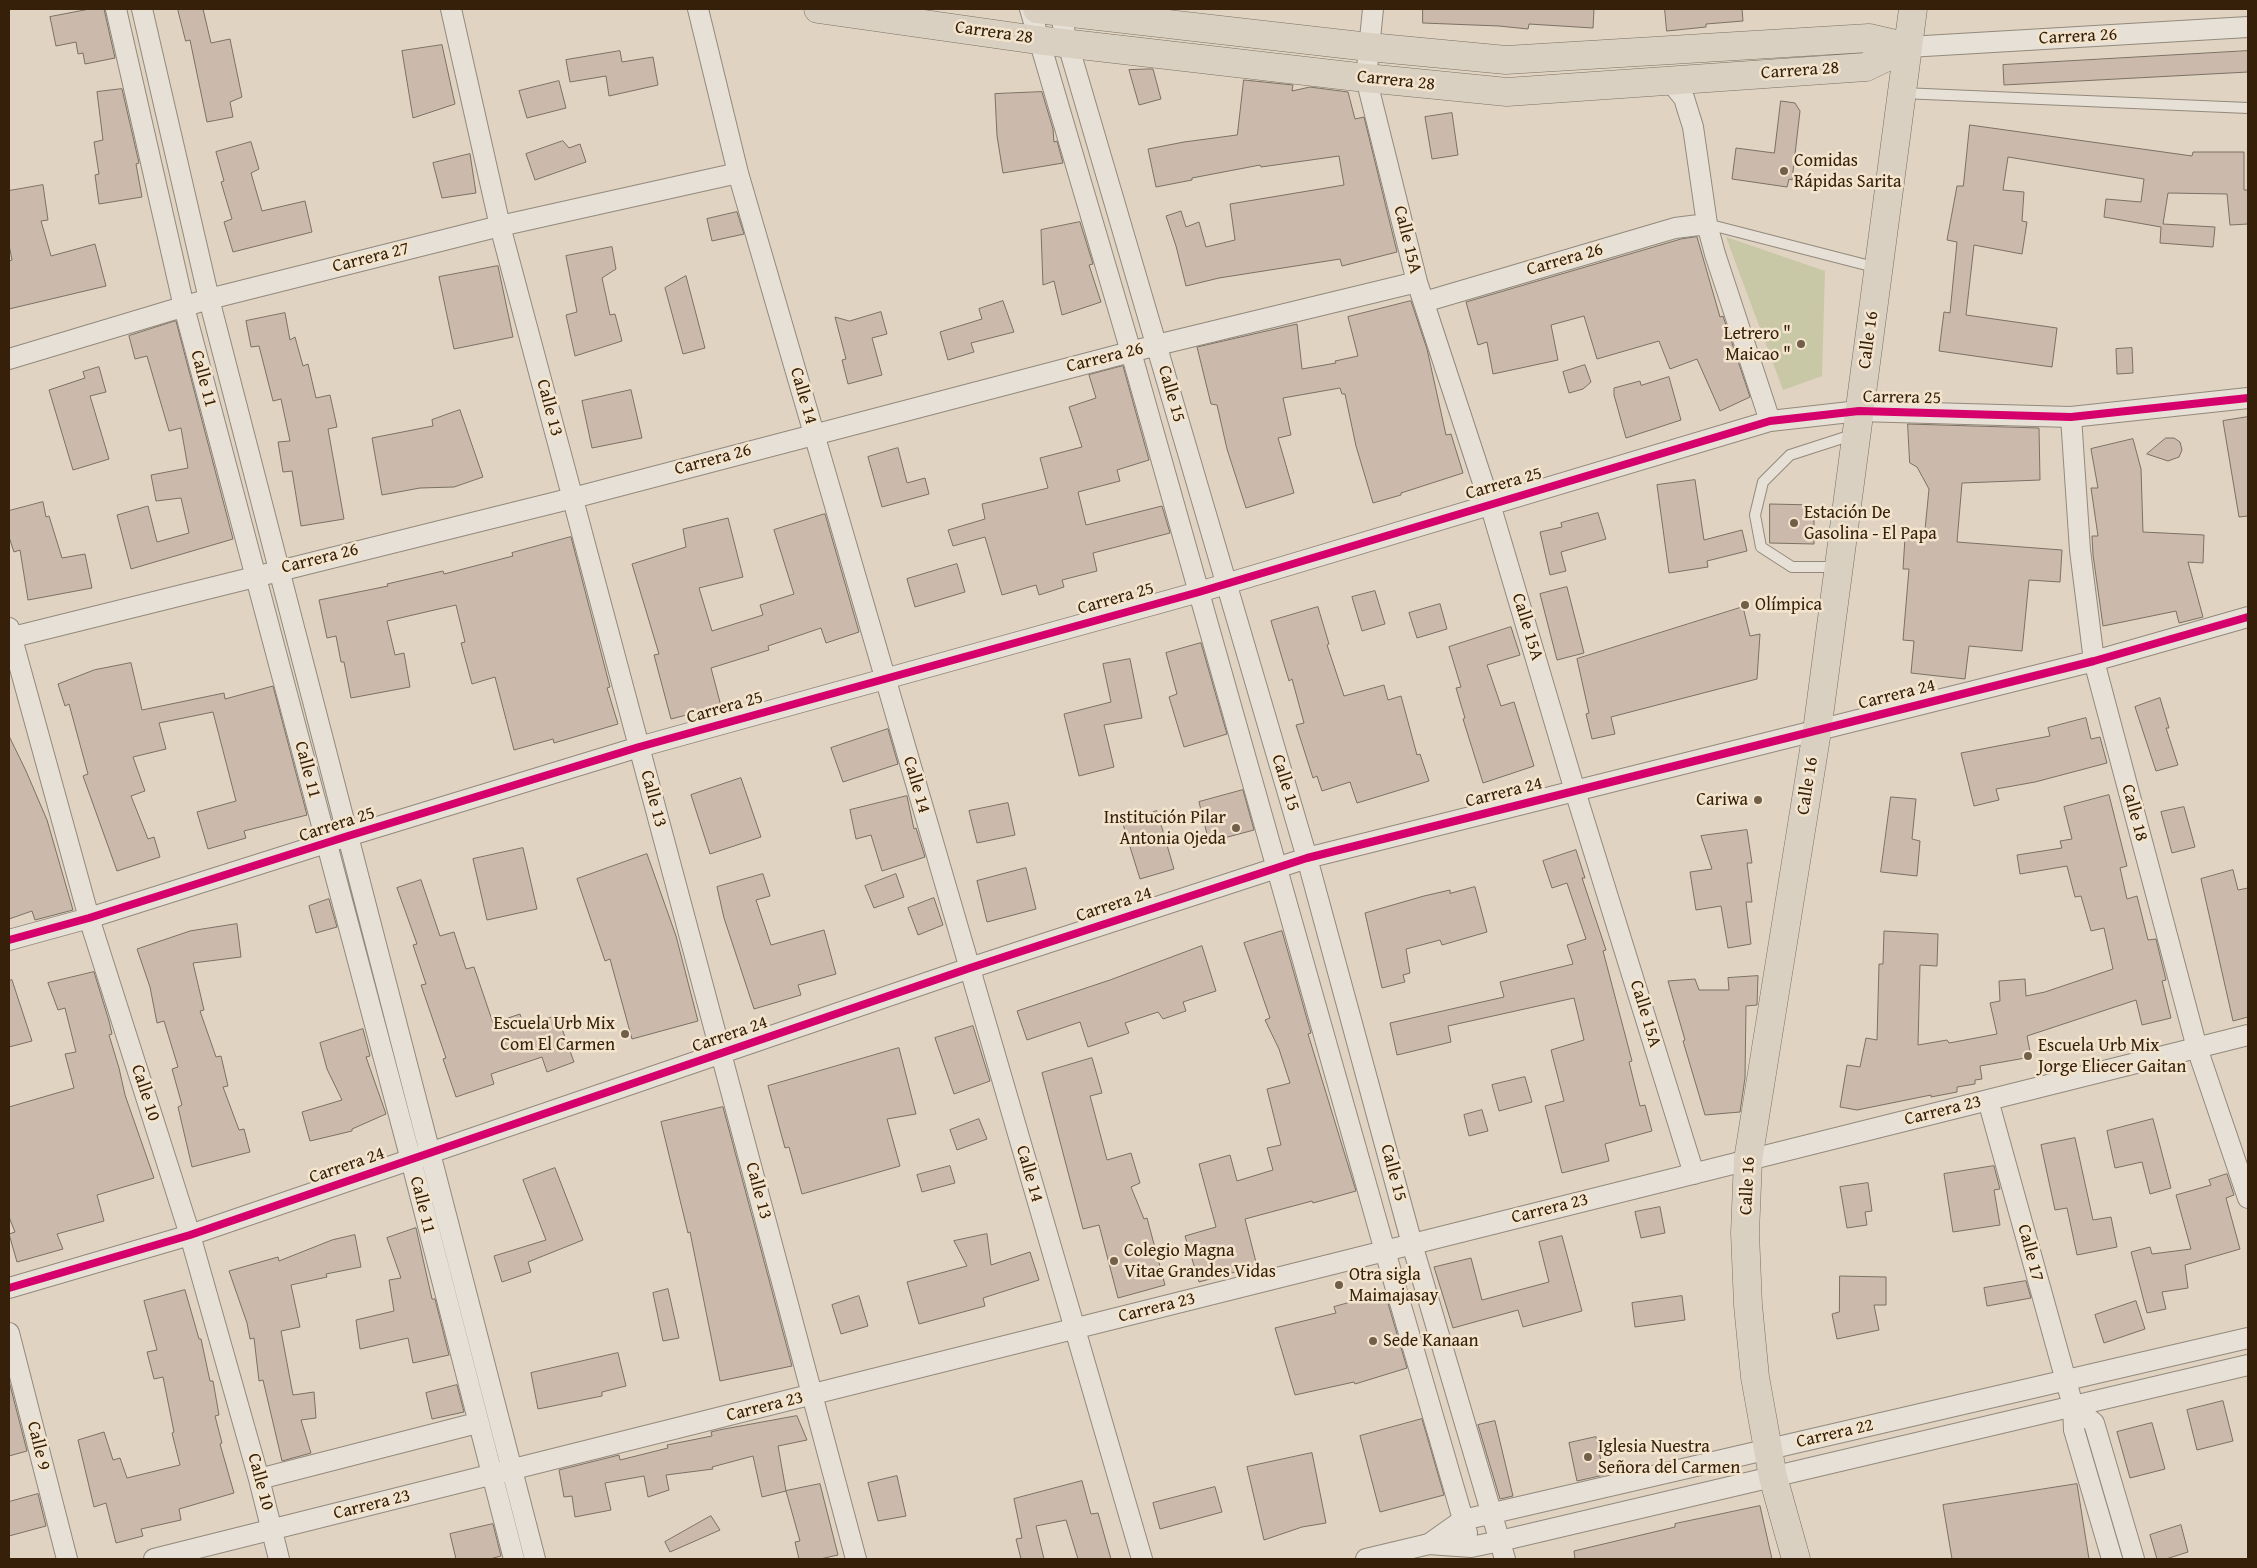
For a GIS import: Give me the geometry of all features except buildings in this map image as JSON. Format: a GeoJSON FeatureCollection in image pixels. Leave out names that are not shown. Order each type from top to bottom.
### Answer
{"type":"FeatureCollection","features":[{"type":"Feature","properties":{"kind":"highway","name":"Carrera 28"},"geometry":{"type":"LineString","coordinates":[[818,9],[1038,40],[1067,41],[1366,78],[1507,92],[1866,67],[1908,47]]}},
{"type":"Feature","properties":{"kind":"highway","name":"Calle 16"},"geometry":{"type":"LineString","coordinates":[[1796,1559],[1773,1477],[1755,1377],[1748,1305],[1746,1233],[1748,1160],[1817,731],[1913,9]]}},
{"type":"Feature","properties":{"kind":"highway","name":"Carrera 28"},"geometry":{"type":"LineString","coordinates":[[1052,10],[1369,47],[1506,60],[1869,38],[1908,47]]}},
{"type":"Feature","properties":{"kind":"street","name":"Calle 11"},"geometry":{"type":"LineString","coordinates":[[116,9],[184,307],[411,1160],[477,1423],[514,1559]]}},
{"type":"Feature","properties":{"kind":"street","name":"Calle 11"},"geometry":{"type":"LineString","coordinates":[[142,9],[209,299],[536,1559]]}},
{"type":"Feature","properties":{"kind":"street","name":"Calle 13"},"geometry":{"type":"LineString","coordinates":[[451,9],[500,226],[856,1559]]}},
{"type":"Feature","properties":{"kind":"street","name":"Calle 14"},"geometry":{"type":"LineString","coordinates":[[698,9],[738,172],[1142,1559]]}},
{"type":"Feature","properties":{"kind":"street","name":"Calle 15"},"geometry":{"type":"LineString","coordinates":[[1030,9],[1130,352],[1472,1553]]}},
{"type":"Feature","properties":{"kind":"street"},"geometry":{"type":"LineString","coordinates":[[1366,78],[1373,9]]}},
{"type":"Feature","properties":{"kind":"street","name":"Calle 15"},"geometry":{"type":"LineString","coordinates":[[1052,10],[1067,41],[1157,345],[1307,858],[1412,1244],[1503,1550]]}},
{"type":"Feature","properties":{"kind":"street","name":"Carrera 26"},"geometry":{"type":"LineString","coordinates":[[1908,47],[2248,27]]}},
{"type":"Feature","properties":{"kind":"street","name":"Calle 15A"},"geometry":{"type":"LineString","coordinates":[[1366,78],[1417,282],[1490,504],[1575,791],[1694,1174]]}},
{"type":"Feature","properties":{"kind":"street"},"geometry":{"type":"LineString","coordinates":[[1670,80],[1684,98],[1693,127],[1707,224],[1770,422]]}},
{"type":"Feature","properties":{"kind":"street","name":"Carrera 27"},"geometry":{"type":"LineString","coordinates":[[9,359],[209,299],[500,226],[738,172]]}},
{"type":"Feature","properties":{"kind":"street","name":"Carrera 26"},"geometry":{"type":"LineString","coordinates":[[1424,302],[1675,228],[1707,224]]}},
{"type":"Feature","properties":{"kind":"street","name":"Carrera 26"},"geometry":{"type":"LineString","coordinates":[[10,634],[573,498],[1157,345],[1417,282]]}},
{"type":"Feature","properties":{"kind":"street","name":"Carrera 25"},"geometry":{"type":"LineString","coordinates":[[9,940],[89,918],[639,747],[1198,592],[1770,422],[1858,423],[2071,417],[2248,398]]}},
{"type":"Feature","properties":{"kind":"street","name":"Calle 18"},"geometry":{"type":"LineString","coordinates":[[2071,417],[2080,550],[2094,661],[2197,1048],[2248,1198]]}},
{"type":"Feature","properties":{"kind":"street","name":"Carrera 24"},"geometry":{"type":"LineString","coordinates":[[9,1288],[190,1235],[970,968],[1307,858],[2094,661],[2248,618]]}},
{"type":"Feature","properties":{"kind":"street","name":"Calle 10"},"geometry":{"type":"LineString","coordinates":[[10,634],[89,918],[190,1235],[259,1479],[279,1559]]}},
{"type":"Feature","properties":{"kind":"street","name":"Carrera 23"},"geometry":{"type":"LineString","coordinates":[[154,1559],[2248,1035]]}},
{"type":"Feature","properties":{"kind":"street","name":"Calle 17"},"geometry":{"type":"LineString","coordinates":[[1988,1100],[2073,1406],[2074,1430],[2112,1559]]}},
{"type":"Feature","properties":{"kind":"street","name":"Calle 9"},"geometry":{"type":"LineString","coordinates":[[9,1333],[67,1559]]}},
{"type":"Feature","properties":{"kind":"street","name":"Carrera 22"},"geometry":{"type":"LineString","coordinates":[[1366,1559],[1428,1544],[1463,1520],[2248,1338]]}},
{"type":"Feature","properties":{"kind":"street","name":"Carrera 22"},"geometry":{"type":"LineString","coordinates":[[1428,1544],[1472,1553],[1503,1550],[1773,1477],[2248,1365]]}},
{"type":"Feature","properties":{"kind":"street"},"geometry":{"type":"LineString","coordinates":[[2073,1406],[2094,1423],[2134,1559]]}},
{"type":"Feature","properties":{"kind":"street"},"geometry":{"type":"LineString","coordinates":[[259,1479],[477,1423]]}},
{"type":"Feature","properties":{"kind":"lane"},"geometry":{"type":"LineString","coordinates":[[1901,93],[2248,108]]}},
{"type":"Feature","properties":{"kind":"lane"},"geometry":{"type":"LineString","coordinates":[[1707,224],[1878,268]]}},
{"type":"Feature","properties":{"kind":"lane"},"geometry":{"type":"LineString","coordinates":[[1839,567],[1792,567],[1760,547],[1755,515],[1764,482],[1790,454],[1858,423]]}},
{"type":"Feature","properties":{"kind":"green space"},"geometry":{"type":"Polygon","coordinates":[[[1726,237],[1825,271],[1822,376],[1783,390],[1726,237]]]}},
{"type":"Feature","properties":{"kind":"cycle path"},"geometry":{"type":"LineString","coordinates":[[9,940],[89,918],[639,747],[1199,592],[1770,421],[1859,411],[2071,417],[2248,398]]}},
{"type":"Feature","properties":{"kind":"cycle path"},"geometry":{"type":"LineString","coordinates":[[9,1288],[190,1235],[970,968],[1307,858],[2094,661],[2248,617]]}},
{"type":"Feature","properties":{"kind":"place","name":"Comidas Rápidas Sarita"},"geometry":{"type":"Point","coordinates":[1784,171]}},
{"type":"Feature","properties":{"kind":"place","name":"Letrero \" Maicao \""},"geometry":{"type":"Point","coordinates":[1801,344]}},
{"type":"Feature","properties":{"kind":"place","name":"Estación De Gasolina - El Papa"},"geometry":{"type":"Point","coordinates":[1794,523]}},
{"type":"Feature","properties":{"kind":"place","name":"Olímpica"},"geometry":{"type":"Point","coordinates":[1745,605]}},
{"type":"Feature","properties":{"kind":"place","name":"Cariwa"},"geometry":{"type":"Point","coordinates":[1758,800]}},
{"type":"Feature","properties":{"kind":"place","name":"Institución Pilar Antonia Ojeda"},"geometry":{"type":"Point","coordinates":[1236,828]}},
{"type":"Feature","properties":{"kind":"place","name":"Escuela Urb Mix Com El Carmen"},"geometry":{"type":"Point","coordinates":[625,1034]}},
{"type":"Feature","properties":{"kind":"place","name":"Escuela Urb Mix Jorge Eliecer Gaitan"},"geometry":{"type":"Point","coordinates":[2028,1056]}},
{"type":"Feature","properties":{"kind":"place","name":"Colegio Magna Vitae Grandes Vidas"},"geometry":{"type":"Point","coordinates":[1114,1261]}},
{"type":"Feature","properties":{"kind":"place","name":"Otra sigla Maimajasay"},"geometry":{"type":"Point","coordinates":[1339,1285]}},
{"type":"Feature","properties":{"kind":"place","name":"Sede Kanaan"},"geometry":{"type":"Point","coordinates":[1373,1341]}},
{"type":"Feature","properties":{"kind":"place","name":"Iglesia Nuestra Señora del Carmen"},"geometry":{"type":"Point","coordinates":[1588,1457]}}]}
